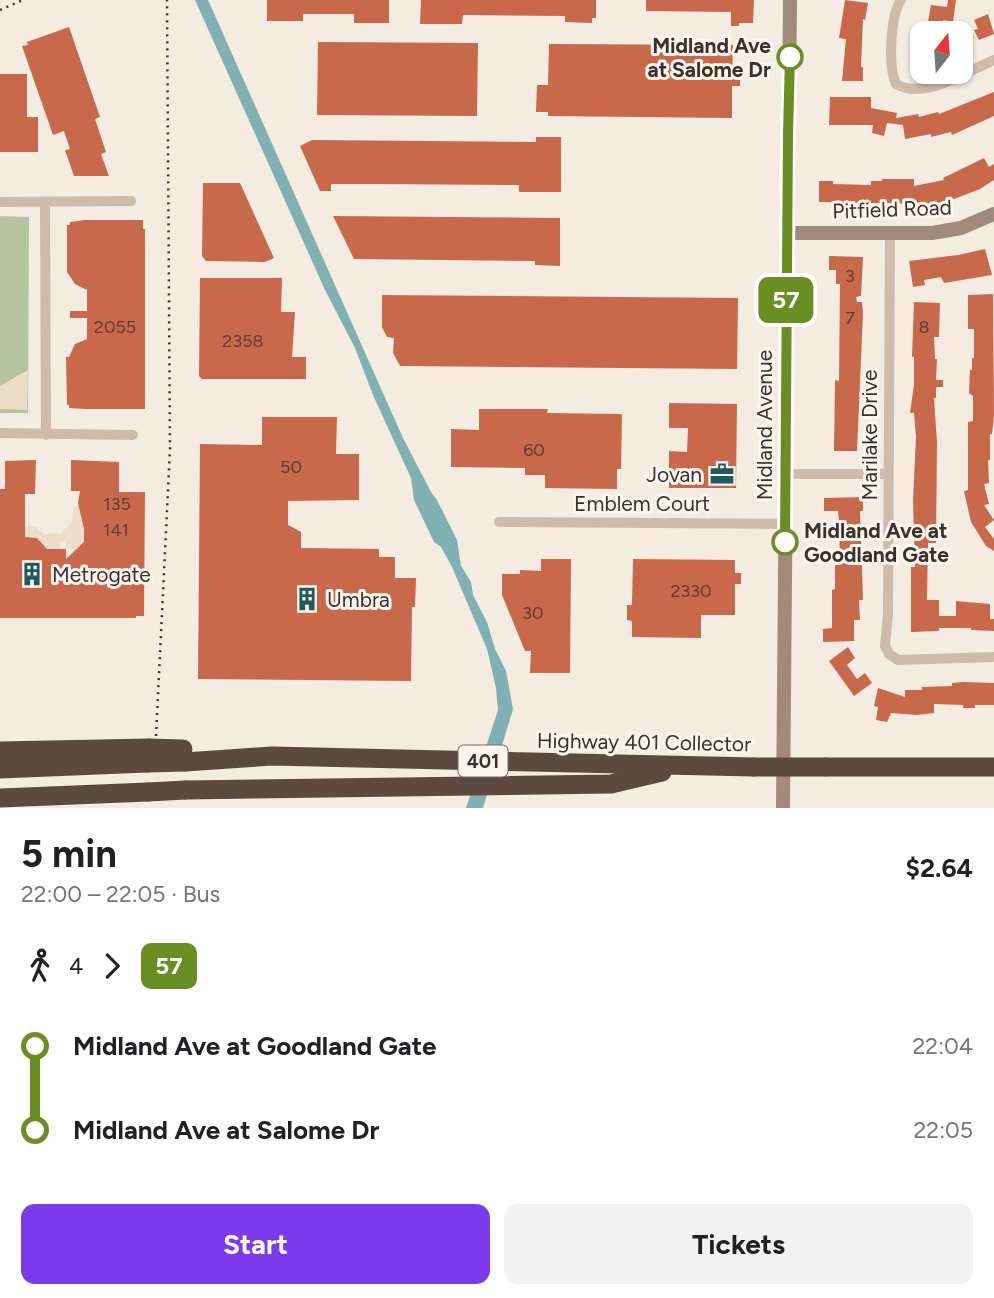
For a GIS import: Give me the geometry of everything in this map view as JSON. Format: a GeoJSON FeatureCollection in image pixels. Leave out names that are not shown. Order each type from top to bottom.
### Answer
{"type":"FeatureCollection","features":[{"type":"Feature","properties":{"kind":"highway"},"geometry":{"type":"LineString","coordinates":[[0,751],[148,756]]}},
{"type":"Feature","properties":{"kind":"highway"},"geometry":{"type":"LineString","coordinates":[[0,769],[148,756]]}},
{"type":"Feature","properties":{"kind":"highway","name":"Highway 401 Collector"},"geometry":{"type":"LineString","coordinates":[[148,756],[272,756],[754,767],[994,767]]}},
{"type":"Feature","properties":{"kind":"highway"},"geometry":{"type":"LineString","coordinates":[[0,798],[185,790],[611,783],[694,765]]}},
{"type":"Feature","properties":{"kind":"main road","name":"Midland Avenue"},"geometry":{"type":"LineString","coordinates":[[783,808],[790,0]]}},
{"type":"Feature","properties":{"kind":"main road","name":"Pitfield Road"},"geometry":{"type":"LineString","coordinates":[[788,233],[947,232],[993,217]]}},
{"type":"Feature","properties":{"kind":"street"},"geometry":{"type":"LineString","coordinates":[[901,0],[894,18],[891,73],[896,84],[909,88],[945,84],[994,60]]}},
{"type":"Feature","properties":{"kind":"street"},"geometry":{"type":"LineString","coordinates":[[0,202],[131,201]]}},
{"type":"Feature","properties":{"kind":"street"},"geometry":{"type":"LineString","coordinates":[[45,202],[46,435]]}},
{"type":"Feature","properties":{"kind":"street","name":"Marilake Drive"},"geometry":{"type":"LineString","coordinates":[[890,233],[888,613],[885,646],[889,654],[905,661],[941,657],[994,657]]}},
{"type":"Feature","properties":{"kind":"street"},"geometry":{"type":"LineString","coordinates":[[0,433],[133,435]]}},
{"type":"Feature","properties":{"kind":"street"},"geometry":{"type":"LineString","coordinates":[[785,474],[888,474]]}},
{"type":"Feature","properties":{"kind":"street","name":"Emblem Court"},"geometry":{"type":"LineString","coordinates":[[499,522],[785,524]]}},
{"type":"Feature","properties":{"kind":"green space"},"geometry":{"type":"Polygon","coordinates":[[[0,216],[29,217],[28,413],[0,413],[0,216]]]}},
{"type":"Feature","properties":{"kind":"shaded area"},"geometry":{"type":"Polygon","coordinates":[[[28,370],[27,410],[0,409],[0,386],[28,370]]]}},
{"type":"Feature","properties":{"kind":"shaded area"},"geometry":{"type":"Polygon","coordinates":[[[81,505],[79,508],[84,542],[76,555],[73,549],[66,549],[65,542],[61,542],[59,549],[49,555],[39,539],[25,539],[25,526],[34,526],[45,534],[61,533],[72,522],[74,507],[81,505]]]}},
{"type":"Feature","properties":{"kind":"water"},"geometry":{"type":"Polygon","coordinates":[[[195,0],[208,0],[403,438],[457,540],[461,566],[471,582],[473,595],[506,671],[513,709],[483,808],[466,808],[498,710],[487,649],[452,567],[441,547],[434,542],[414,500],[411,478],[355,348],[325,290],[195,0]]]}},
{"type":"Feature","properties":{"kind":"building"},"geometry":{"type":"Polygon","coordinates":[[[267,0],[389,0],[389,23],[354,23],[354,14],[303,14],[303,21],[267,21],[267,0]]]}},
{"type":"Feature","properties":{"kind":"building"},"geometry":{"type":"Polygon","coordinates":[[[421,0],[596,0],[596,18],[592,18],[592,23],[565,22],[565,16],[463,15],[462,24],[420,24],[421,0]]]}},
{"type":"Feature","properties":{"kind":"building"},"geometry":{"type":"Polygon","coordinates":[[[646,0],[754,0],[753,23],[731,26],[731,12],[646,11],[646,0]]]}},
{"type":"Feature","properties":{"kind":"building"},"geometry":{"type":"Polygon","coordinates":[[[845,0],[868,3],[865,20],[863,19],[863,81],[842,81],[846,39],[839,38],[845,0]]]}},
{"type":"Feature","properties":{"kind":"building"},"geometry":{"type":"Polygon","coordinates":[[[948,0],[956,0],[953,21],[928,21],[931,5],[947,7],[948,0]]]}},
{"type":"Feature","properties":{"kind":"building"},"geometry":{"type":"Polygon","coordinates":[[[988,14],[994,34],[979,40],[974,30],[978,29],[974,20],[988,14]]]}},
{"type":"Feature","properties":{"kind":"building"},"geometry":{"type":"Polygon","coordinates":[[[69,27],[100,117],[95,119],[106,152],[101,154],[109,176],[74,176],[65,150],[70,149],[64,131],[53,135],[22,46],[69,27]]]}},
{"type":"Feature","properties":{"kind":"building"},"geometry":{"type":"Polygon","coordinates":[[[318,42],[478,43],[477,116],[317,115],[318,42]]]}},
{"type":"Feature","properties":{"kind":"building"},"geometry":{"type":"Polygon","coordinates":[[[549,44],[733,45],[732,78],[740,78],[740,86],[732,86],[732,118],[548,116],[548,112],[536,112],[537,85],[548,85],[549,44]]]}},
{"type":"Feature","properties":{"kind":"building"},"geometry":{"type":"Polygon","coordinates":[[[0,74],[27,74],[27,117],[38,117],[38,152],[0,152],[0,74]]]}},
{"type":"Feature","properties":{"kind":"building"},"geometry":{"type":"Polygon","coordinates":[[[994,92],[994,116],[952,135],[951,132],[905,139],[903,125],[887,123],[884,136],[872,133],[873,125],[829,125],[830,97],[871,97],[871,108],[897,113],[896,118],[939,114],[994,92]]]}},
{"type":"Feature","properties":{"kind":"building"},"geometry":{"type":"Polygon","coordinates":[[[536,137],[561,137],[561,192],[519,192],[519,185],[374,184],[331,184],[331,191],[320,191],[300,146],[312,140],[536,142],[536,137]]]}},
{"type":"Feature","properties":{"kind":"building"},"geometry":{"type":"Polygon","coordinates":[[[984,158],[989,167],[994,164],[994,180],[980,189],[946,202],[819,202],[819,181],[871,185],[871,181],[882,179],[914,179],[914,186],[944,180],[943,178],[984,158]]]}},
{"type":"Feature","properties":{"kind":"building"},"geometry":{"type":"Polygon","coordinates":[[[203,183],[240,183],[274,258],[265,262],[206,261],[202,256],[203,183]]]}},
{"type":"Feature","properties":{"kind":"building"},"geometry":{"type":"Polygon","coordinates":[[[333,216],[560,218],[560,266],[535,265],[535,261],[354,259],[333,216]]]}},
{"type":"Feature","properties":{"kind":"building"},"geometry":{"type":"Polygon","coordinates":[[[85,220],[143,220],[145,409],[85,409],[69,408],[67,405],[66,357],[69,357],[75,344],[87,339],[87,318],[70,318],[70,311],[87,311],[87,290],[75,284],[67,272],[67,225],[85,220]]]}},
{"type":"Feature","properties":{"kind":"building"},"geometry":{"type":"Polygon","coordinates":[[[985,249],[992,275],[944,283],[941,277],[924,280],[925,285],[913,287],[909,261],[985,249]]]}},
{"type":"Feature","properties":{"kind":"building"},"geometry":{"type":"Polygon","coordinates":[[[829,256],[863,257],[861,296],[856,297],[857,302],[862,302],[863,313],[857,451],[834,451],[835,380],[839,381],[840,284],[836,284],[836,270],[829,270],[829,256]]]}},
{"type":"Feature","properties":{"kind":"building"},"geometry":{"type":"Polygon","coordinates":[[[200,278],[282,278],[281,312],[295,312],[292,357],[306,357],[306,379],[202,379],[199,376],[200,278]]]}},
{"type":"Feature","properties":{"kind":"building"},"geometry":{"type":"Polygon","coordinates":[[[993,294],[994,416],[988,460],[989,483],[984,484],[989,504],[984,505],[994,520],[985,527],[994,539],[994,551],[986,546],[971,522],[964,491],[968,490],[968,422],[973,421],[973,396],[969,393],[970,370],[974,358],[974,329],[968,329],[968,295],[993,294]]]}},
{"type":"Feature","properties":{"kind":"building"},"geometry":{"type":"Polygon","coordinates":[[[382,295],[738,298],[737,369],[400,366],[393,353],[394,338],[387,337],[382,327],[382,295]]]}},
{"type":"Feature","properties":{"kind":"building"},"geometry":{"type":"Polygon","coordinates":[[[914,302],[940,303],[939,337],[934,337],[936,380],[943,380],[943,387],[936,387],[934,398],[937,443],[936,543],[928,543],[927,600],[939,600],[939,616],[956,616],[956,601],[990,604],[990,619],[994,619],[994,631],[939,628],[939,631],[911,632],[911,567],[915,567],[913,500],[916,437],[914,413],[910,413],[914,385],[914,302]]]}},
{"type":"Feature","properties":{"kind":"building"},"geometry":{"type":"Polygon","coordinates":[[[669,403],[737,404],[736,488],[669,488],[669,451],[687,452],[688,428],[669,428],[669,403]]]}},
{"type":"Feature","properties":{"kind":"building"},"geometry":{"type":"Polygon","coordinates":[[[479,409],[548,409],[547,413],[622,414],[621,469],[617,469],[617,489],[545,488],[545,475],[525,475],[525,468],[451,467],[451,429],[479,430],[479,409]]]}},
{"type":"Feature","properties":{"kind":"building","name":"Umbra"},"geometry":{"type":"Polygon","coordinates":[[[262,417],[337,417],[336,454],[359,454],[359,500],[288,501],[288,525],[301,532],[301,548],[379,549],[379,557],[395,557],[395,578],[416,578],[415,607],[412,607],[411,681],[198,679],[200,444],[262,445],[262,417]]]}},
{"type":"Feature","properties":{"kind":"building"},"geometry":{"type":"Polygon","coordinates":[[[36,460],[35,494],[25,494],[25,537],[37,538],[47,549],[66,549],[66,559],[84,542],[78,503],[80,491],[71,491],[71,460],[119,462],[119,492],[145,492],[144,616],[0,618],[0,489],[5,489],[5,461],[36,460]]]}},
{"type":"Feature","properties":{"kind":"building"},"geometry":{"type":"Polygon","coordinates":[[[863,497],[863,511],[860,511],[863,600],[859,600],[860,620],[854,620],[854,641],[823,642],[823,629],[832,628],[832,590],[835,589],[835,565],[839,565],[840,530],[838,511],[824,511],[824,498],[863,497]]]}},
{"type":"Feature","properties":{"kind":"building"},"geometry":{"type":"Polygon","coordinates":[[[541,559],[571,559],[570,673],[530,673],[531,651],[525,651],[502,595],[502,574],[520,574],[520,570],[541,571],[541,559]]]}},
{"type":"Feature","properties":{"kind":"building"},"geometry":{"type":"Polygon","coordinates":[[[633,559],[735,560],[735,573],[741,573],[741,584],[735,584],[735,615],[701,615],[701,638],[632,637],[632,621],[627,620],[627,605],[632,605],[633,559]]]}},
{"type":"Feature","properties":{"kind":"building"},"geometry":{"type":"Polygon","coordinates":[[[848,647],[855,658],[847,665],[857,679],[865,673],[872,683],[854,696],[829,661],[848,647]]]}},
{"type":"Feature","properties":{"kind":"building"},"geometry":{"type":"Polygon","coordinates":[[[952,683],[994,683],[994,705],[963,708],[963,705],[934,704],[934,713],[891,713],[887,722],[876,720],[878,707],[874,706],[878,688],[905,697],[905,690],[952,686],[952,683]]]}},
{"type":"Feature","properties":{"kind":"railway"},"geometry":{"type":"LineString","coordinates":[[0,10],[23,0]]}},
{"type":"Feature","properties":{"kind":"railway"},"geometry":{"type":"LineString","coordinates":[[155,757],[170,449],[167,0]]}},
{"type":"Feature","properties":{"kind":"bus line","name":"57"},"geometry":{"type":"LineString","coordinates":[[785,542],[790,57]]}},
{"type":"Feature","properties":{"kind":"place","name":"Midland Ave at Salome Dr"},"geometry":{"type":"Point","coordinates":[790,57]}},
{"type":"Feature","properties":{"kind":"place","name":"Jovan"},"geometry":{"type":"Point","coordinates":[722,474]}},
{"type":"Feature","properties":{"kind":"place","name":"Midland Ave at Goodland Gate"},"geometry":{"type":"Point","coordinates":[785,542]}},
{"type":"Feature","properties":{"kind":"place","name":"Metrogate"},"geometry":{"type":"Point","coordinates":[32,574]}},
{"type":"Feature","properties":{"kind":"place","name":"Umbra"},"geometry":{"type":"Point","coordinates":[307,599]}}]}
